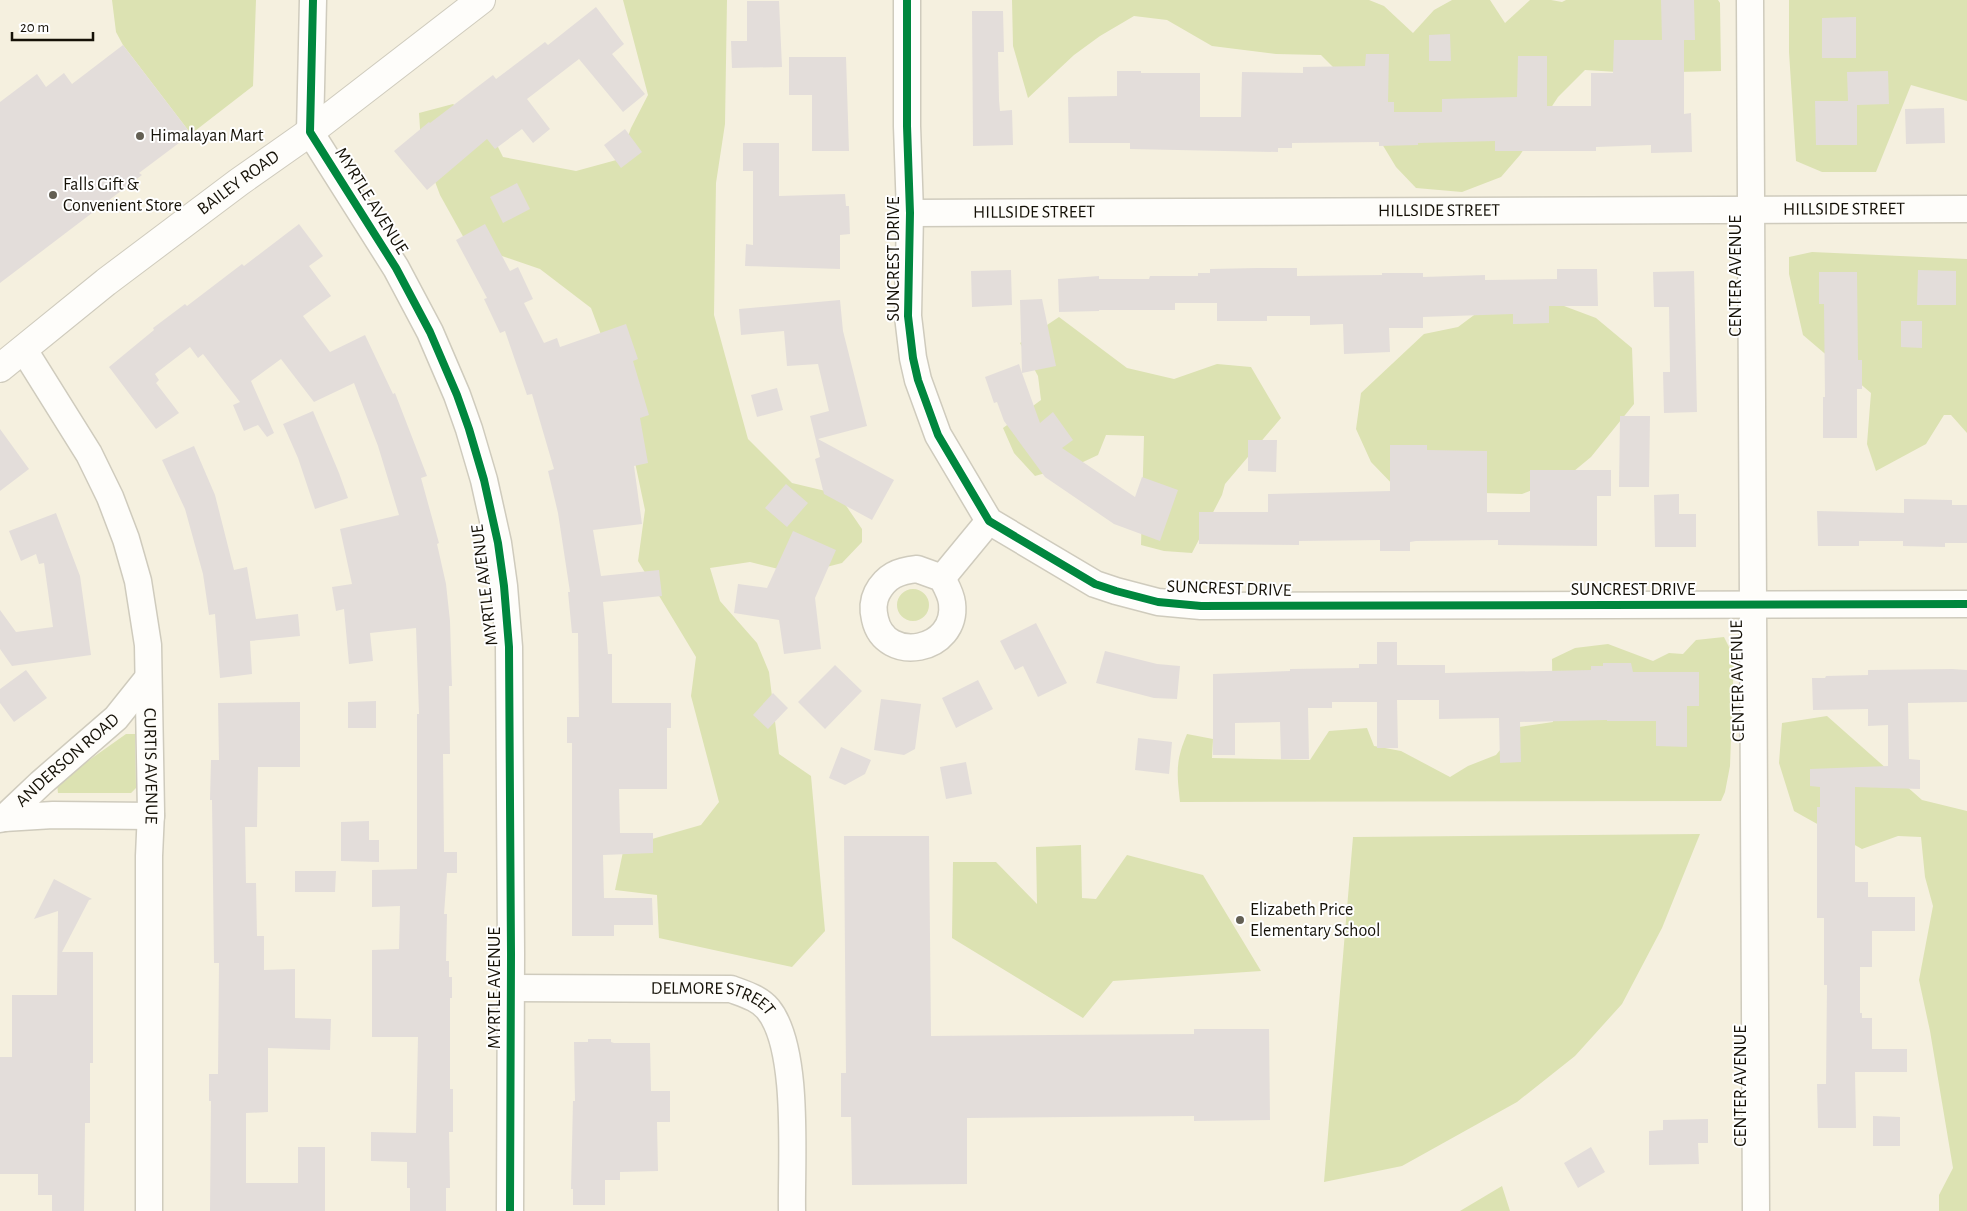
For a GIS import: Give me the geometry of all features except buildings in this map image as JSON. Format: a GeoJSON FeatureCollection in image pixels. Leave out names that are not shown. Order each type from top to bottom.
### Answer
{"type":"FeatureCollection","features":[{"type":"Feature","properties":{"kind":"street"},"geometry":{"type":"LineString","coordinates":[[310,132],[313,0]]}},
{"type":"Feature","properties":{"kind":"street","name":"BAILEY ROAD"},"geometry":{"type":"LineString","coordinates":[[0,368],[106,282],[239,182],[310,132],[481,0]]}},
{"type":"Feature","properties":{"kind":"street","name":"SUNCREST DRIVE"},"geometry":{"type":"LineString","coordinates":[[907,0],[907,126],[910,213],[908,316],[913,358],[918,380],[932,422],[942,443],[989,521],[1095,584],[1124,594],[1158,602],[1200,606],[1967,604]]}},
{"type":"Feature","properties":{"kind":"street","name":"CENTER AVENUE"},"geometry":{"type":"LineString","coordinates":[[1750,0],[1756,1211]]}},
{"type":"Feature","properties":{"kind":"street","name":"MYRTLE AVENUE"},"geometry":{"type":"LineString","coordinates":[[310,132],[395,266],[430,332],[458,395],[484,480],[496,534],[504,586],[509,647],[510,1211]]}},
{"type":"Feature","properties":{"kind":"street","name":"HILLSIDE STREET"},"geometry":{"type":"LineString","coordinates":[[910,213],[1967,209]]}},
{"type":"Feature","properties":{"kind":"street","name":"CURTIS AVENUE"},"geometry":{"type":"LineString","coordinates":[[24,350],[89,454],[110,497],[126,539],[138,582],[148,645],[151,816],[149,856],[149,1211]]}},
{"type":"Feature","properties":{"kind":"street"},"geometry":{"type":"LineString","coordinates":[[942,578],[989,521]]}},
{"type":"Feature","properties":{"kind":"street","name":"ANDERSON ROAD"},"geometry":{"type":"LineString","coordinates":[[2,818],[116,718],[148,678]]}},
{"type":"Feature","properties":{"kind":"street","name":"ANDERSON ROAD"},"geometry":{"type":"LineString","coordinates":[[2,818],[53,815],[151,816]]}},
{"type":"Feature","properties":{"kind":"street","name":"DELMORE STREET"},"geometry":{"type":"LineString","coordinates":[[511,988],[710,987],[731,989],[752,997],[768,1009],[780,1032],[790,1081],[792,1211]]}},
{"type":"Feature","properties":{"kind":"green space"},"geometry":{"type":"Polygon","coordinates":[[[112,0],[256,0],[253,86],[191,134],[123,45],[116,32],[112,0]]]}},
{"type":"Feature","properties":{"kind":"green space"},"geometry":{"type":"Polygon","coordinates":[[[623,0],[727,0],[725,124],[716,183],[714,315],[748,439],[792,483],[838,494],[862,529],[862,542],[842,563],[799,574],[750,562],[710,568],[720,601],[757,643],[769,672],[779,754],[811,776],[825,931],[792,967],[659,938],[657,895],[615,890],[624,847],[701,825],[719,802],[691,696],[696,657],[638,561],[645,510],[625,415],[609,356],[591,308],[540,269],[502,256],[465,240],[440,195],[421,144],[419,113],[453,104],[489,129],[503,157],[576,171],[620,159],[631,128],[648,95],[623,0]]]}},
{"type":"Feature","properties":{"kind":"green space"},"geometry":{"type":"Polygon","coordinates":[[[1012,0],[1369,0],[1384,6],[1413,33],[1434,10],[1452,0],[1490,0],[1505,23],[1530,0],[1562,2],[1566,0],[1718,0],[1720,3],[1721,71],[1634,73],[1585,70],[1558,97],[1520,155],[1501,177],[1462,192],[1416,188],[1396,167],[1339,73],[1321,55],[1276,54],[1212,46],[1167,20],[1134,16],[1100,36],[1074,55],[1028,98],[1013,46],[1012,0]]]}},
{"type":"Feature","properties":{"kind":"green space"},"geometry":{"type":"Polygon","coordinates":[[[1789,0],[1967,0],[1967,101],[1911,85],[1876,172],[1822,172],[1796,161],[1789,52],[1789,0]]]}},
{"type":"Feature","properties":{"kind":"green space"},"geometry":{"type":"Polygon","coordinates":[[[1812,252],[1967,259],[1967,433],[1951,415],[1944,415],[1926,444],[1876,471],[1867,444],[1871,393],[1803,335],[1789,274],[1789,257],[1812,252]]]}},
{"type":"Feature","properties":{"kind":"green space"},"geometry":{"type":"Polygon","coordinates":[[[1493,301],[1564,306],[1596,318],[1632,348],[1634,404],[1591,457],[1568,476],[1522,494],[1399,491],[1371,462],[1356,429],[1361,393],[1424,334],[1458,327],[1493,301]]]}},
{"type":"Feature","properties":{"kind":"green space"},"geometry":{"type":"Polygon","coordinates":[[[1059,317],[1127,368],[1174,379],[1217,364],[1251,367],[1281,418],[1225,484],[1222,495],[1192,553],[1164,551],[1141,545],[1144,436],[1106,435],[1098,455],[1083,462],[1035,476],[1014,453],[1003,428],[1041,400],[1038,376],[1020,343],[1059,317]]]}},
{"type":"Feature","properties":{"kind":"green space"},"geometry":{"type":"Polygon","coordinates":[[[913,589],[924,594],[929,605],[924,616],[913,621],[902,616],[897,605],[902,594],[913,589]]]}},
{"type":"Feature","properties":{"kind":"green space"},"geometry":{"type":"Polygon","coordinates":[[[1724,637],[1734,657],[1730,766],[1725,792],[1721,801],[1180,802],[1178,768],[1180,752],[1187,734],[1213,739],[1212,758],[1310,760],[1329,731],[1367,728],[1374,746],[1401,751],[1450,777],[1468,766],[1496,755],[1519,727],[1553,722],[1552,659],[1575,648],[1608,644],[1653,661],[1669,653],[1683,654],[1696,640],[1724,637]]]}},
{"type":"Feature","properties":{"kind":"green space"},"geometry":{"type":"Polygon","coordinates":[[[1827,716],[1922,800],[1967,811],[1967,1211],[1939,1211],[1939,1195],[1953,1168],[1930,1031],[1919,980],[1933,906],[1925,877],[1921,837],[1898,836],[1862,849],[1794,811],[1779,763],[1782,723],[1827,716]]]}},
{"type":"Feature","properties":{"kind":"green space"},"geometry":{"type":"Polygon","coordinates":[[[126,734],[135,734],[136,788],[131,793],[58,793],[57,784],[126,734]]]}},
{"type":"Feature","properties":{"kind":"green space"},"geometry":{"type":"Polygon","coordinates":[[[1700,834],[1662,928],[1622,1004],[1575,1056],[1517,1102],[1402,1166],[1324,1182],[1353,837],[1700,834]]]}},
{"type":"Feature","properties":{"kind":"green space"},"geometry":{"type":"Polygon","coordinates":[[[1081,845],[1082,898],[1096,899],[1127,855],[1203,875],[1261,971],[1113,981],[1083,1018],[952,938],[953,862],[996,862],[1037,904],[1036,847],[1081,845]]]}},
{"type":"Feature","properties":{"kind":"green space"},"geometry":{"type":"Polygon","coordinates":[[[1502,1186],[1510,1211],[1460,1211],[1502,1186]]]}},
{"type":"Feature","properties":{"kind":"cycle path"},"geometry":{"type":"LineString","coordinates":[[313,0],[310,132],[396,268],[430,332],[457,395],[469,429],[484,480],[498,543],[509,647],[510,1211]]}},
{"type":"Feature","properties":{"kind":"cycle path"},"geometry":{"type":"LineString","coordinates":[[907,0],[907,126],[910,213],[908,316],[913,358],[918,380],[938,435],[989,521],[1095,584],[1158,602],[1201,606],[1967,604]]}},
{"type":"Feature","properties":{"kind":"place","name":"Himalayan Mart"},"geometry":{"type":"Point","coordinates":[140,136]}},
{"type":"Feature","properties":{"kind":"place","name":"Falls Gift & Convenient Store"},"geometry":{"type":"Point","coordinates":[53,195]}},
{"type":"Feature","properties":{"kind":"place","name":"Elizabeth Price Elementary School"},"geometry":{"type":"Point","coordinates":[1240,920]}}]}
